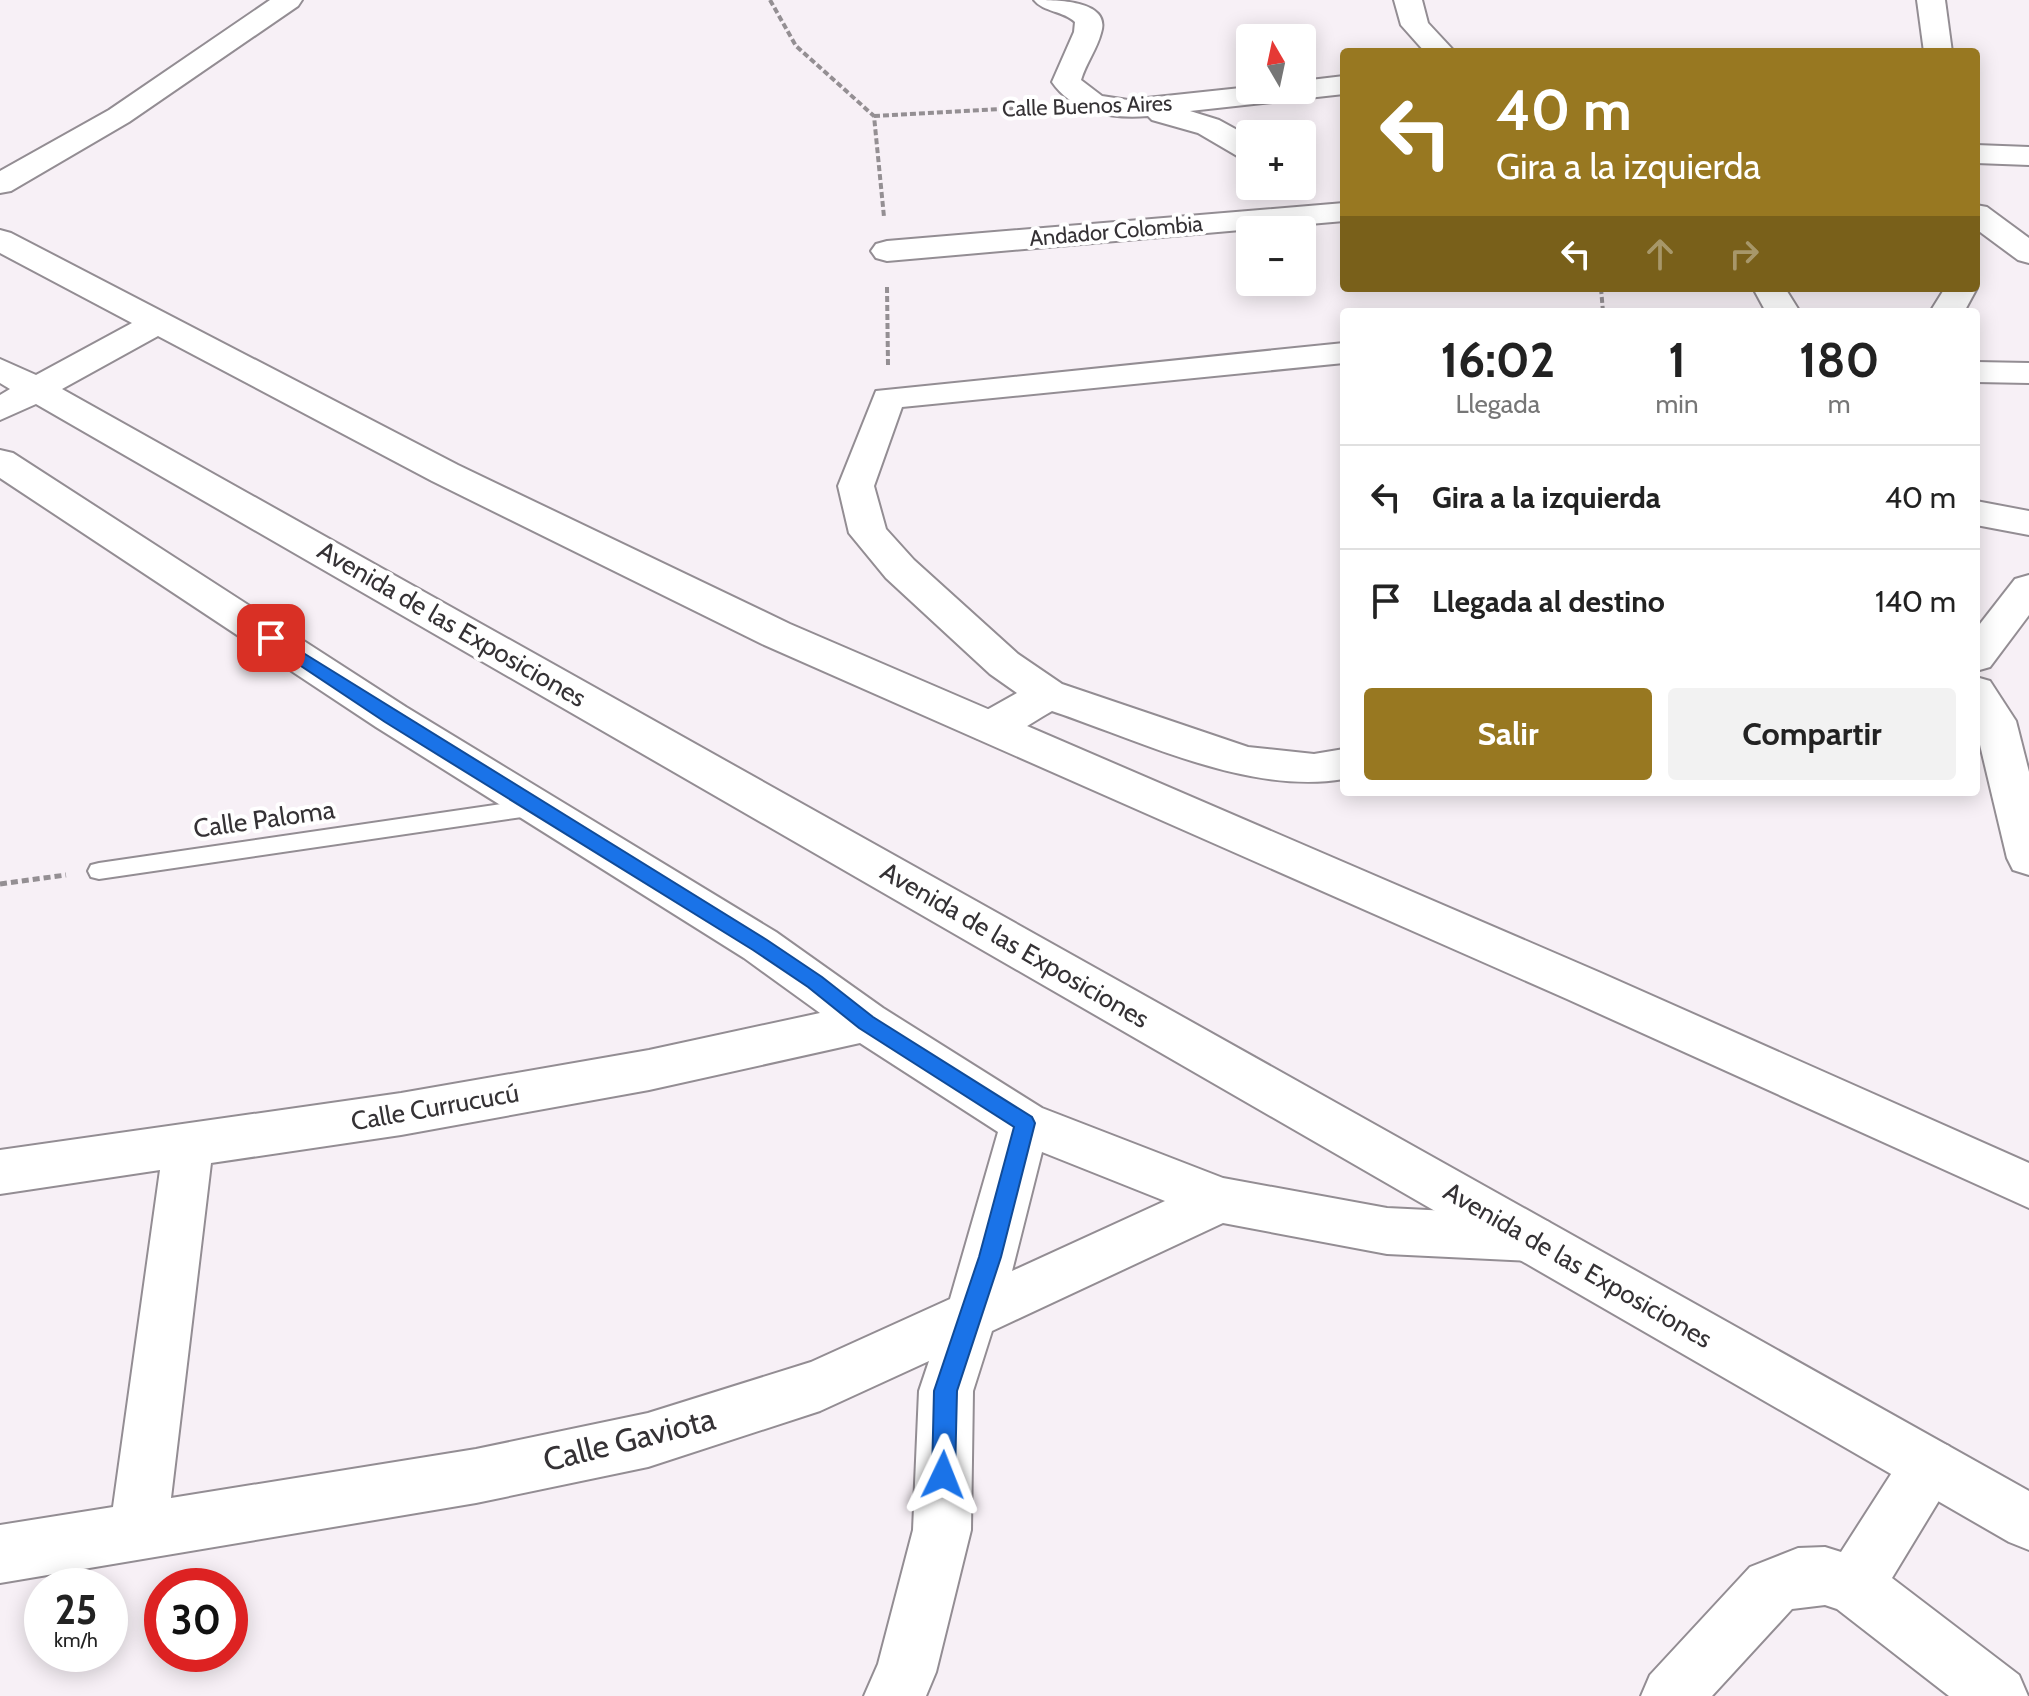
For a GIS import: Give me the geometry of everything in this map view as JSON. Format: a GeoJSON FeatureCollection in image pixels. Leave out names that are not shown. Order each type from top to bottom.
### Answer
{"type":"FeatureCollection","features":[{"type":"Feature","properties":{"kind":"street"},"geometry":{"type":"LineString","coordinates":[[0,184],[119,116],[288,0]]}},
{"type":"Feature","properties":{"kind":"street"},"geometry":{"type":"LineString","coordinates":[[1048,0],[1079,9],[1087,19],[1089,32],[1083,48],[1068,70],[1066,82],[1093,103]]}},
{"type":"Feature","properties":{"kind":"street"},"geometry":{"type":"LineString","coordinates":[[1408,0],[1415,25],[1437,48]]}},
{"type":"Feature","properties":{"kind":"street"},"geometry":{"type":"LineString","coordinates":[[1931,0],[1937,48]]}},
{"type":"Feature","properties":{"kind":"street","name":"Calle Buenos Aires"},"geometry":{"type":"LineString","coordinates":[[1316,88],[1340,85]]}},
{"type":"Feature","properties":{"kind":"street","name":"Calle Buenos Aires"},"geometry":{"type":"LineString","coordinates":[[1093,103],[1128,109],[1236,97]]}},
{"type":"Feature","properties":{"kind":"street"},"geometry":{"type":"LineString","coordinates":[[1128,109],[1189,118],[1226,133],[1236,140]]}},
{"type":"Feature","properties":{"kind":"street"},"geometry":{"type":"LineString","coordinates":[[1980,154],[2029,156]]}},
{"type":"Feature","properties":{"kind":"street"},"geometry":{"type":"LineString","coordinates":[[1316,192],[1340,207]]}},
{"type":"Feature","properties":{"kind":"street","name":"Andador Colombia"},"geometry":{"type":"LineString","coordinates":[[887,251],[1340,209]]}},
{"type":"Feature","properties":{"kind":"street"},"geometry":{"type":"LineString","coordinates":[[1980,217],[2029,253]]}},
{"type":"Feature","properties":{"kind":"street"},"geometry":{"type":"LineString","coordinates":[[0,240],[445,473],[747,620],[1570,980],[2029,1186]]}},
{"type":"Feature","properties":{"kind":"street"},"geometry":{"type":"LineString","coordinates":[[0,266],[49,265]]}},
{"type":"Feature","properties":{"kind":"street"},"geometry":{"type":"LineString","coordinates":[[13,389],[159,322]]}},
{"type":"Feature","properties":{"kind":"street"},"geometry":{"type":"LineString","coordinates":[[1340,353],[888,398],[856,486],[868,533],[900,569],[1004,664],[1048,694],[1246,762],[1314,769],[1340,765]]}},
{"type":"Feature","properties":{"kind":"street"},"geometry":{"type":"LineString","coordinates":[[1980,372],[2029,373]]}},
{"type":"Feature","properties":{"kind":"street","name":"Avenida de las Exposiciones"},"geometry":{"type":"LineString","coordinates":[[13,389],[1531,1238],[2029,1522]]}},
{"type":"Feature","properties":{"kind":"street"},"geometry":{"type":"LineString","coordinates":[[0,461],[391,717],[760,945],[866,1022],[1025,1123],[1220,1200],[1387,1231],[1531,1238]]}},
{"type":"Feature","properties":{"kind":"street"},"geometry":{"type":"LineString","coordinates":[[1980,514],[2029,523]]}},
{"type":"Feature","properties":{"kind":"street"},"geometry":{"type":"LineString","coordinates":[[1980,652],[2029,588]]}},
{"type":"Feature","properties":{"kind":"street"},"geometry":{"type":"LineString","coordinates":[[991,727],[1048,694]]}},
{"type":"Feature","properties":{"kind":"street"},"geometry":{"type":"LineString","coordinates":[[2000,716],[2029,858]]}},
{"type":"Feature","properties":{"kind":"street","name":"Calle Currucucú"},"geometry":{"type":"LineString","coordinates":[[0,1172],[401,1114],[649,1070],[866,1022]]}},
{"type":"Feature","properties":{"kind":"street"},"geometry":{"type":"LineString","coordinates":[[894,1696],[906,1672],[942,1530],[946,1391],[972,1314],[1025,1123]]}},
{"type":"Feature","properties":{"kind":"street"},"geometry":{"type":"LineString","coordinates":[[138,1531],[188,1147]]}},
{"type":"Feature","properties":{"kind":"street","name":"Calle Gaviota"},"geometry":{"type":"LineString","coordinates":[[0,1554],[476,1476],[648,1440],[820,1385],[1220,1200]]}},
{"type":"Feature","properties":{"kind":"street"},"geometry":{"type":"LineString","coordinates":[[1854,1586],[1929,1465]]}},
{"type":"Feature","properties":{"kind":"street"},"geometry":{"type":"LineString","coordinates":[[1671,1696],[1771,1588],[1798,1577],[1825,1576],[1854,1586],[1998,1696]]}},
{"type":"Feature","properties":{"kind":"lane","name":"Calle Paloma"},"geometry":{"type":"LineString","coordinates":[[99,871],[536,807]]}},
{"type":"Feature","properties":{"kind":"path"},"geometry":{"type":"LineString","coordinates":[[770,0],[796,46],[874,116],[887,251],[888,398]]}},
{"type":"Feature","properties":{"kind":"path","name":"Calle Buenos Aires"},"geometry":{"type":"LineString","coordinates":[[874,116],[1093,103]]}},
{"type":"Feature","properties":{"kind":"path"},"geometry":{"type":"LineString","coordinates":[[0,884],[99,871]]}},
{"type":"Feature","properties":{"kind":"route"},"geometry":{"type":"LineString","coordinates":[[271,638],[391,717],[760,945],[866,1022],[1025,1123],[990,1257],[946,1391],[943,1475]]}}]}
